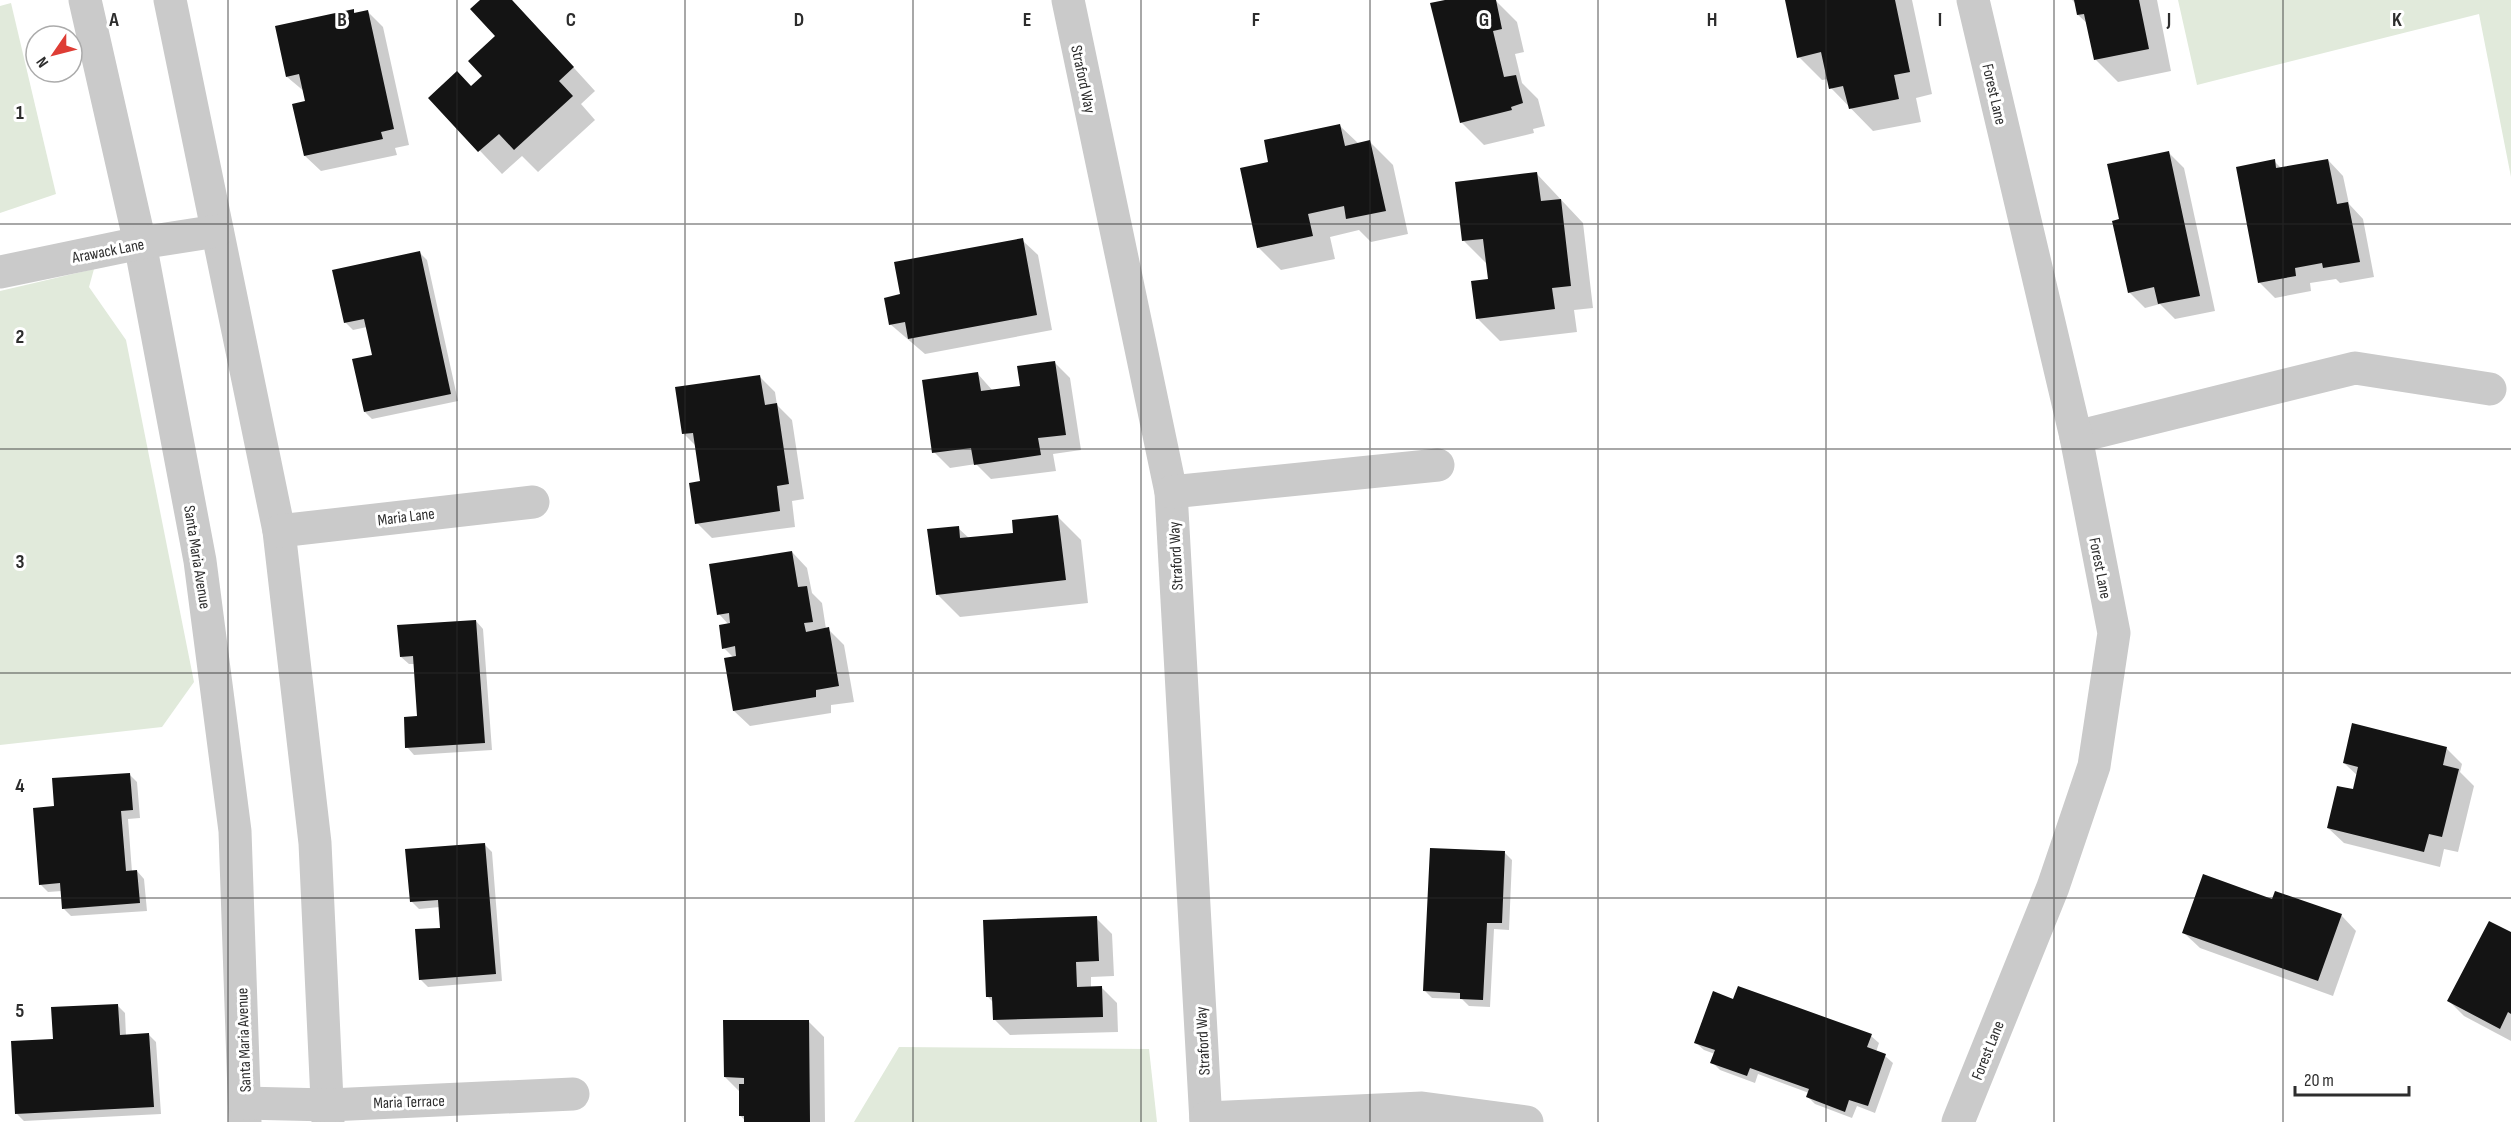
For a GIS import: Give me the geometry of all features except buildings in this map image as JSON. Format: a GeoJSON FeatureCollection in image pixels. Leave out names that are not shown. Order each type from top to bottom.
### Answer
{"type":"FeatureCollection","features":[{"type":"Feature","properties":{"kind":"street","name":"Santa Maria Avenue"},"geometry":{"type":"LineString","coordinates":[[85,0],[140,243],[200,561],[235,831],[245,1113]]}},
{"type":"Feature","properties":{"kind":"street"},"geometry":{"type":"LineString","coordinates":[[170,0],[279,531],[315,843],[329,1113]]}},
{"type":"Feature","properties":{"kind":"street","name":"Straford Way"},"geometry":{"type":"LineString","coordinates":[[1068,0],[1171,492],[1206,1120]]}},
{"type":"Feature","properties":{"kind":"street","name":"Forest Lane"},"geometry":{"type":"LineString","coordinates":[[1958,1122],[2053,887],[2094,766],[2114,633],[2076,437],[1973,0]]}},
{"type":"Feature","properties":{"kind":"street","name":"Arawack Lane"},"geometry":{"type":"LineString","coordinates":[[0,272],[140,243],[217,231]]}},
{"type":"Feature","properties":{"kind":"street"},"geometry":{"type":"LineString","coordinates":[[2076,437],[2355,369],[2490,389]]}},
{"type":"Feature","properties":{"kind":"street"},"geometry":{"type":"LineString","coordinates":[[1171,492],[1438,465]]}},
{"type":"Feature","properties":{"kind":"street","name":"Maria Lane"},"geometry":{"type":"LineString","coordinates":[[279,531],[533,502]]}},
{"type":"Feature","properties":{"kind":"street","name":"Maria Terrace"},"geometry":{"type":"LineString","coordinates":[[245,1113],[329,1113],[573,1094]]}},
{"type":"Feature","properties":{"kind":"street"},"geometry":{"type":"LineString","coordinates":[[1206,1120],[1422,1108],[1527,1122]]}},
{"type":"Feature","properties":{"kind":"green space"},"geometry":{"type":"Polygon","coordinates":[[[2178,0],[2511,0],[2511,177],[2479,14],[2197,85],[2178,0]]]}},
{"type":"Feature","properties":{"kind":"green space"},"geometry":{"type":"Polygon","coordinates":[[[11,3],[24,58],[24,84],[30,84],[56,194],[0,213],[0,6],[11,3]]]}},
{"type":"Feature","properties":{"kind":"green space"},"geometry":{"type":"Polygon","coordinates":[[[94,269],[89,287],[126,340],[194,682],[162,727],[0,745],[0,291],[94,269]]]}},
{"type":"Feature","properties":{"kind":"green space"},"geometry":{"type":"Polygon","coordinates":[[[899,1047],[1149,1049],[1157,1122],[854,1122],[899,1047]]]}}]}
